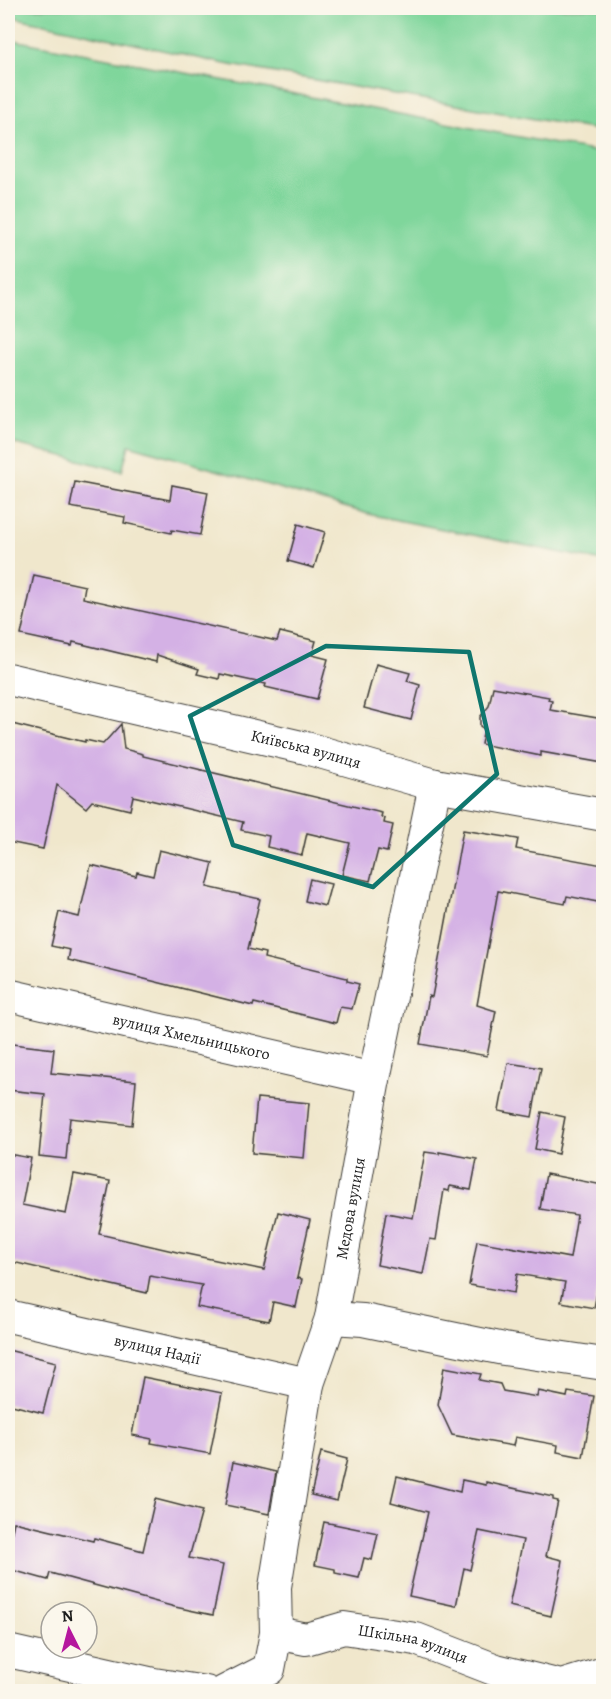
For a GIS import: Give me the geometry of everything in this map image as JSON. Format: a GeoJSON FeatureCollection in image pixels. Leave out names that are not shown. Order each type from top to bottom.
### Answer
{"type":"FeatureCollection","features":[{"type":"Feature","properties":{"kind":"street","name":"Київська вулиця"},"geometry":{"type":"LineString","coordinates":[[8,679],[306,748],[435,785],[603,815]]}},
{"type":"Feature","properties":{"kind":"street","name":"Медова вулиця"},"geometry":{"type":"LineString","coordinates":[[276,1633],[275,1587],[308,1384],[331,1318],[374,1078],[435,785]]}},
{"type":"Feature","properties":{"kind":"street","name":"вулиця Хмельницького"},"geometry":{"type":"LineString","coordinates":[[8,995],[374,1078]]}},
{"type":"Feature","properties":{"kind":"street","name":"вулиця Надії"},"geometry":{"type":"LineString","coordinates":[[8,1316],[308,1384]]}},
{"type":"Feature","properties":{"kind":"street"},"geometry":{"type":"LineString","coordinates":[[331,1318],[363,1320],[504,1349],[603,1364]]}},
{"type":"Feature","properties":{"kind":"street","name":"Шкільна вулиця"},"geometry":{"type":"LineString","coordinates":[[276,1633],[306,1639],[344,1628],[416,1639],[496,1670],[561,1686],[603,1673]]}},
{"type":"Feature","properties":{"kind":"street"},"geometry":{"type":"LineString","coordinates":[[224,1692],[268,1669],[276,1633]]}},
{"type":"Feature","properties":{"kind":"street"},"geometry":{"type":"LineString","coordinates":[[8,1651],[154,1684],[206,1692]]}},
{"type":"Feature","properties":{"kind":"highlighted area"},"geometry":{"type":"Polygon","coordinates":[[[326,646],[469,652],[497,774],[373,887],[233,845],[190,716],[326,646]]]}},
{"type":"Feature","properties":{"kind":"green space"},"geometry":{"type":"Polygon","coordinates":[[[8,8],[603,8],[603,131],[225,64],[8,16],[8,8]]]}},
{"type":"Feature","properties":{"kind":"green space"},"geometry":{"type":"Polygon","coordinates":[[[8,39],[603,153],[603,561],[372,515],[129,445],[122,471],[8,442],[8,39]]]}},
{"type":"Feature","properties":{"kind":"building"},"geometry":{"type":"Polygon","coordinates":[[[75,482],[170,500],[172,485],[208,492],[200,535],[172,530],[171,533],[124,523],[125,517],[70,507],[75,482]]]}},
{"type":"Feature","properties":{"kind":"building"},"geometry":{"type":"Polygon","coordinates":[[[298,524],[325,532],[314,568],[288,561],[298,524]]]}},
{"type":"Feature","properties":{"kind":"building"},"geometry":{"type":"Polygon","coordinates":[[[34,575],[85,586],[83,598],[277,641],[280,632],[316,641],[312,655],[328,659],[317,699],[220,674],[219,679],[197,674],[199,669],[157,655],[156,662],[73,642],[72,646],[21,635],[34,575]]]}},
{"type":"Feature","properties":{"kind":"building"},"geometry":{"type":"Polygon","coordinates":[[[376,664],[410,673],[407,681],[420,685],[411,720],[364,708],[376,664]]]}},
{"type":"Feature","properties":{"kind":"building"},"geometry":{"type":"Polygon","coordinates":[[[493,687],[549,697],[548,700],[552,701],[550,710],[603,719],[603,763],[541,752],[541,756],[481,744],[484,729],[480,726],[480,717],[489,706],[493,687]]]}},
{"type":"Feature","properties":{"kind":"building"},"geometry":{"type":"Polygon","coordinates":[[[8,723],[85,742],[85,740],[103,744],[121,724],[124,749],[143,754],[143,756],[382,813],[381,817],[385,818],[384,823],[393,825],[387,852],[378,850],[370,881],[342,875],[350,843],[307,833],[302,855],[267,847],[269,836],[241,830],[243,822],[133,796],[130,810],[92,801],[86,808],[57,785],[43,849],[8,842],[8,723]]]}},
{"type":"Feature","properties":{"kind":"building"},"geometry":{"type":"Polygon","coordinates":[[[463,830],[518,839],[516,849],[603,865],[603,903],[567,896],[565,904],[498,891],[477,1005],[496,1011],[487,1056],[420,1044],[429,996],[432,997],[463,830]]]}},
{"type":"Feature","properties":{"kind":"building"},"geometry":{"type":"Polygon","coordinates":[[[159,850],[213,863],[207,887],[260,899],[248,949],[265,953],[264,958],[347,978],[347,981],[359,984],[352,1009],[340,1007],[336,1023],[254,1003],[253,1006],[68,960],[70,950],[51,946],[59,912],[79,917],[91,865],[136,876],[137,872],[153,876],[159,850]]]}},
{"type":"Feature","properties":{"kind":"building"},"geometry":{"type":"Polygon","coordinates":[[[310,879],[331,884],[325,906],[305,901],[310,879]]]}},
{"type":"Feature","properties":{"kind":"building"},"geometry":{"type":"Polygon","coordinates":[[[12,1044],[54,1049],[51,1073],[136,1081],[132,1125],[70,1118],[66,1159],[39,1156],[45,1094],[8,1090],[12,1044]]]}},
{"type":"Feature","properties":{"kind":"building"},"geometry":{"type":"Polygon","coordinates":[[[508,1063],[541,1068],[532,1117],[499,1111],[508,1063]]]}},
{"type":"Feature","properties":{"kind":"building"},"geometry":{"type":"Polygon","coordinates":[[[257,1098],[309,1103],[304,1158],[252,1153],[257,1098]]]}},
{"type":"Feature","properties":{"kind":"building"},"geometry":{"type":"Polygon","coordinates":[[[542,1112],[565,1117],[558,1154],[535,1149],[542,1112]]]}},
{"type":"Feature","properties":{"kind":"building"},"geometry":{"type":"Polygon","coordinates":[[[425,1152],[439,1154],[439,1152],[477,1159],[471,1190],[450,1186],[449,1191],[444,1190],[436,1240],[430,1239],[423,1274],[377,1265],[386,1213],[413,1218],[425,1152]]]}},
{"type":"Feature","properties":{"kind":"building"},"geometry":{"type":"Polygon","coordinates":[[[8,1154],[31,1158],[22,1205],[66,1214],[74,1174],[110,1181],[99,1234],[177,1252],[264,1270],[278,1212],[310,1220],[297,1278],[302,1279],[296,1307],[273,1302],[269,1321],[197,1307],[202,1285],[150,1276],[147,1293],[8,1261],[8,1154]]]}},
{"type":"Feature","properties":{"kind":"building"},"geometry":{"type":"Polygon","coordinates":[[[546,1174],[603,1185],[603,1284],[599,1283],[594,1308],[561,1302],[565,1282],[517,1274],[514,1293],[469,1285],[477,1241],[570,1258],[577,1215],[540,1209],[546,1174]]]}},
{"type":"Feature","properties":{"kind":"building"},"geometry":{"type":"Polygon","coordinates":[[[8,1350],[56,1362],[43,1413],[8,1404],[8,1350]]]}},
{"type":"Feature","properties":{"kind":"building"},"geometry":{"type":"Polygon","coordinates":[[[444,1367],[481,1374],[479,1380],[500,1384],[503,1391],[537,1397],[538,1391],[567,1397],[568,1392],[594,1396],[583,1457],[557,1452],[558,1445],[515,1437],[513,1446],[452,1435],[438,1405],[444,1367]]]}},
{"type":"Feature","properties":{"kind":"building"},"geometry":{"type":"Polygon","coordinates":[[[143,1377],[222,1393],[210,1454],[151,1443],[152,1439],[132,1435],[143,1377]]]}},
{"type":"Feature","properties":{"kind":"building"},"geometry":{"type":"Polygon","coordinates":[[[321,1452],[347,1459],[337,1501],[311,1495],[321,1452]]]}},
{"type":"Feature","properties":{"kind":"building"},"geometry":{"type":"Polygon","coordinates":[[[233,1462],[276,1472],[269,1514],[225,1505],[233,1462]]]}},
{"type":"Feature","properties":{"kind":"building"},"geometry":{"type":"Polygon","coordinates":[[[397,1476],[460,1492],[462,1480],[486,1485],[486,1482],[553,1497],[553,1500],[558,1501],[546,1556],[562,1560],[551,1616],[509,1606],[523,1540],[479,1531],[470,1570],[464,1568],[456,1606],[409,1596],[428,1512],[391,1502],[397,1476]]]}},
{"type":"Feature","properties":{"kind":"building"},"geometry":{"type":"Polygon","coordinates":[[[155,1499],[202,1511],[189,1558],[223,1565],[213,1615],[50,1573],[48,1580],[8,1569],[8,1550],[14,1522],[93,1541],[94,1538],[143,1551],[155,1499]]]}},
{"type":"Feature","properties":{"kind":"building"},"geometry":{"type":"Polygon","coordinates":[[[324,1522],[378,1533],[372,1560],[364,1558],[359,1578],[335,1573],[335,1569],[315,1565],[324,1522]]]}}]}
